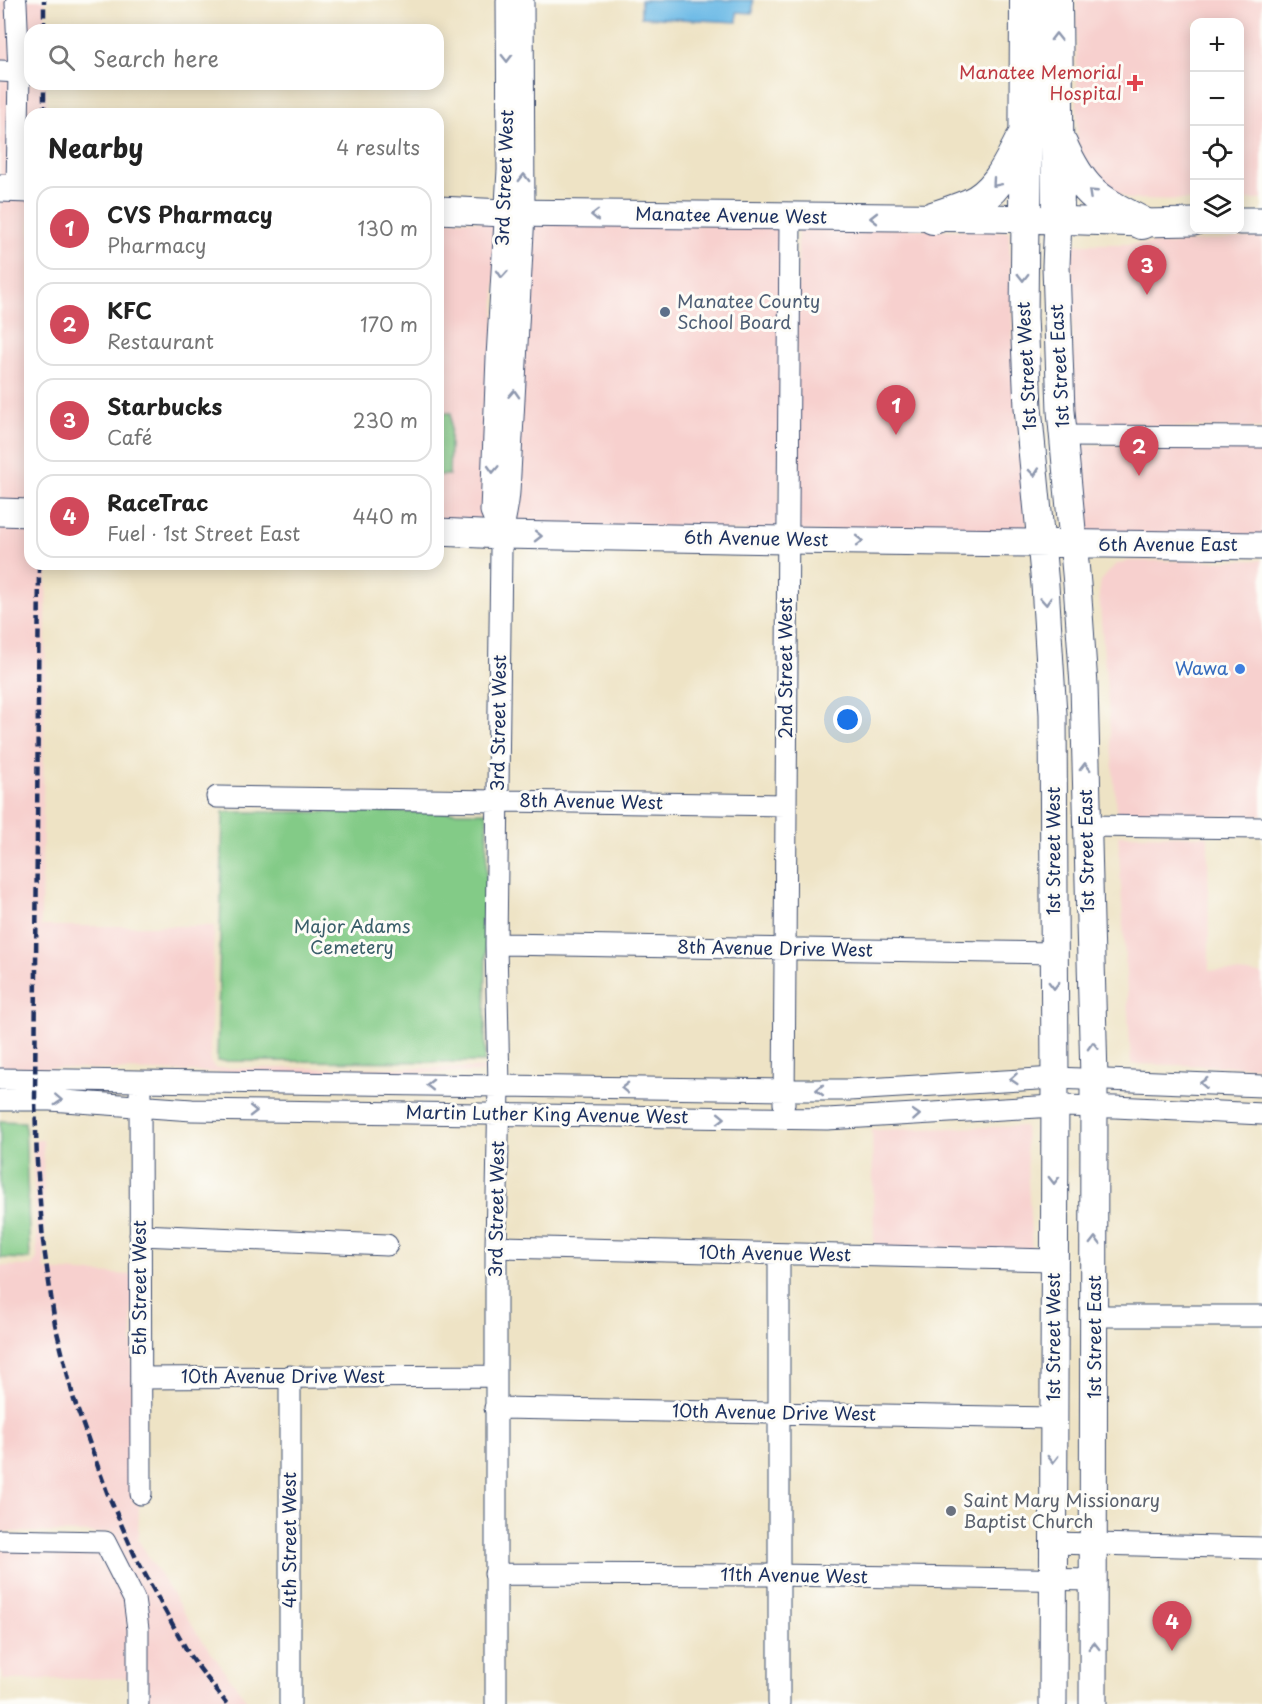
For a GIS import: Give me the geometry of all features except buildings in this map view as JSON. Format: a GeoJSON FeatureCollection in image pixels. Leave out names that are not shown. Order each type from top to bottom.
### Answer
{"type":"FeatureCollection","features":[{"type":"Feature","properties":{"kind":"highway","name":"1st Street West"},"geometry":{"type":"LineString","coordinates":[[1025,219],[1026,0]]}},
{"type":"Feature","properties":{"kind":"highway","name":"1st Street East"},"geometry":{"type":"LineString","coordinates":[[1056,0],[1058,220]]}},
{"type":"Feature","properties":{"kind":"highway"},"geometry":{"type":"LineString","coordinates":[[933,218],[971,205],[988,193],[1003,176],[1025,133]]}},
{"type":"Feature","properties":{"kind":"highway"},"geometry":{"type":"LineString","coordinates":[[1058,138],[1083,185],[1099,200],[1142,223]]}},
{"type":"Feature","properties":{"kind":"main road","name":"Manatee Avenue West"},"geometry":{"type":"LineString","coordinates":[[444,210],[514,214],[1190,222]]}},
{"type":"Feature","properties":{"kind":"main road","name":"1st Street West"},"geometry":{"type":"LineString","coordinates":[[1025,219],[1024,317],[1028,408],[1041,543],[1053,714],[1055,1078],[1053,1704]]}},
{"type":"Feature","properties":{"kind":"main road","name":"1st Street East"},"geometry":{"type":"LineString","coordinates":[[1058,220],[1057,326],[1063,436],[1083,660],[1094,1078],[1093,1704]]}},
{"type":"Feature","properties":{"kind":"main road"},"geometry":{"type":"LineString","coordinates":[[1244,221],[1262,220]]}},
{"type":"Feature","properties":{"kind":"main road"},"geometry":{"type":"LineString","coordinates":[[0,512],[24,513]]}},
{"type":"Feature","properties":{"kind":"main road","name":"6th Avenue West"},"geometry":{"type":"LineString","coordinates":[[444,532],[1074,545]]}},
{"type":"Feature","properties":{"kind":"main road","name":"6th Avenue East"},"geometry":{"type":"LineString","coordinates":[[1074,545],[1262,546]]}},
{"type":"Feature","properties":{"kind":"main road"},"geometry":{"type":"LineString","coordinates":[[1053,1661],[1067,1704]]}},
{"type":"Feature","properties":{"kind":"street","name":"3rd Street West"},"geometry":{"type":"LineString","coordinates":[[507,0],[508,170],[514,214]]}},
{"type":"Feature","properties":{"kind":"street","name":"3rd Street West"},"geometry":{"type":"LineString","coordinates":[[496,1704],[495,1408],[499,1086],[496,944],[501,535],[509,492],[506,357],[523,0]]}},
{"type":"Feature","properties":{"kind":"street"},"geometry":{"type":"LineString","coordinates":[[16,3],[10,71],[16,188]]}},
{"type":"Feature","properties":{"kind":"street","name":"2nd Street West"},"geometry":{"type":"LineString","coordinates":[[784,1119],[786,540],[790,217]]}},
{"type":"Feature","properties":{"kind":"street"},"geometry":{"type":"LineString","coordinates":[[1063,436],[1262,437]]}},
{"type":"Feature","properties":{"kind":"street","name":"8th Avenue West"},"geometry":{"type":"LineString","coordinates":[[217,797],[785,805]]}},
{"type":"Feature","properties":{"kind":"street"},"geometry":{"type":"LineString","coordinates":[[1086,826],[1262,828]]}},
{"type":"Feature","properties":{"kind":"street","name":"8th Avenue Drive West"},"geometry":{"type":"LineString","coordinates":[[496,944],[1054,953]]}},
{"type":"Feature","properties":{"kind":"street","name":"Martin Luther King Avenue West"},"geometry":{"type":"LineString","coordinates":[[0,1079],[849,1090],[1055,1078],[1094,1078],[1262,1086]]}},
{"type":"Feature","properties":{"kind":"street","name":"5th Street West"},"geometry":{"type":"LineString","coordinates":[[140,1081],[141,1494]]}},
{"type":"Feature","properties":{"kind":"street","name":"Martin Luther King Avenue West"},"geometry":{"type":"LineString","coordinates":[[0,1101],[50,1100],[192,1110],[784,1119],[880,1117],[1055,1106],[1262,1114]]}},
{"type":"Feature","properties":{"kind":"street"},"geometry":{"type":"LineString","coordinates":[[140,1235],[387,1245]]}},
{"type":"Feature","properties":{"kind":"street","name":"10th Avenue West"},"geometry":{"type":"LineString","coordinates":[[496,1247],[1054,1260]]}},
{"type":"Feature","properties":{"kind":"street"},"geometry":{"type":"LineString","coordinates":[[779,1254],[779,1704]]}},
{"type":"Feature","properties":{"kind":"street"},"geometry":{"type":"LineString","coordinates":[[1095,1316],[1262,1316]]}},
{"type":"Feature","properties":{"kind":"street","name":"4th Street West"},"geometry":{"type":"LineString","coordinates":[[290,1376],[290,1704]]}},
{"type":"Feature","properties":{"kind":"street","name":"10th Avenue Drive West"},"geometry":{"type":"LineString","coordinates":[[141,1378],[496,1376]]}},
{"type":"Feature","properties":{"kind":"street","name":"10th Avenue Drive West"},"geometry":{"type":"LineString","coordinates":[[495,1408],[1053,1418]]}},
{"type":"Feature","properties":{"kind":"street"},"geometry":{"type":"LineString","coordinates":[[0,1540],[105,1542],[134,1599],[138,1629],[138,1704]]}},
{"type":"Feature","properties":{"kind":"street"},"geometry":{"type":"LineString","coordinates":[[1053,1543],[1262,1548]]}},
{"type":"Feature","properties":{"kind":"street","name":"11th Avenue West"},"geometry":{"type":"LineString","coordinates":[[495,1574],[779,1575],[1094,1580]]}},
{"type":"Feature","properties":{"kind":"shaded area"},"geometry":{"type":"Polygon","coordinates":[[[0,0],[45,0],[46,24],[24,24],[24,90],[46,90],[47,108],[24,108],[24,180],[0,179],[0,0]]]}},
{"type":"Feature","properties":{"kind":"shaded area","name":"Manatee Memorial Hospital"},"geometry":{"type":"Polygon","coordinates":[[[1076,0],[1262,0],[1262,200],[1244,200],[1244,18],[1190,18],[1190,200],[1129,199],[1097,185],[1077,143],[1076,0]]]}},
{"type":"Feature","properties":{"kind":"shaded area"},"geometry":{"type":"Polygon","coordinates":[[[0,197],[24,198],[24,504],[0,503],[0,197]]]}},
{"type":"Feature","properties":{"kind":"shaded area"},"geometry":{"type":"Polygon","coordinates":[[[444,219],[497,222],[489,526],[444,523],[444,219]]]}},
{"type":"Feature","properties":{"kind":"shaded area"},"geometry":{"type":"Polygon","coordinates":[[[531,222],[782,226],[779,532],[512,526],[531,222]]]}},
{"type":"Feature","properties":{"kind":"shaded area"},"geometry":{"type":"Polygon","coordinates":[[[798,226],[1009,231],[1016,409],[1028,534],[794,532],[798,226]]]}},
{"type":"Feature","properties":{"kind":"shaded area"},"geometry":{"type":"Polygon","coordinates":[[[1262,236],[1262,428],[1074,427],[1071,246],[1077,244],[1168,244],[1262,236]]]}},
{"type":"Feature","properties":{"kind":"shaded area"},"geometry":{"type":"Polygon","coordinates":[[[1075,445],[1262,445],[1262,537],[1087,536],[1083,528],[1075,445]]]}},
{"type":"Feature","properties":{"kind":"shaded area"},"geometry":{"type":"Polygon","coordinates":[[[0,520],[24,521],[24,570],[47,570],[41,926],[214,926],[210,1061],[215,1068],[489,1068],[491,1072],[311,1075],[0,1067],[0,520]]]}},
{"type":"Feature","properties":{"kind":"shaded area"},"geometry":{"type":"Polygon","coordinates":[[[1262,560],[1262,816],[1208,816],[1208,819],[1117,818],[1099,594],[1101,581],[1115,565],[1126,561],[1262,560]]]}},
{"type":"Feature","properties":{"kind":"shaded area"},"geometry":{"type":"Polygon","coordinates":[[[1118,835],[1208,836],[1209,970],[1262,974],[1262,1067],[1131,1064],[1118,835]]]}},
{"type":"Feature","properties":{"kind":"shaded area"},"geometry":{"type":"Polygon","coordinates":[[[1025,1126],[1032,1251],[874,1248],[872,1130],[1025,1126]]]}},
{"type":"Feature","properties":{"kind":"shaded area"},"geometry":{"type":"Polygon","coordinates":[[[32,1140],[43,1140],[45,1270],[132,1275],[133,1502],[139,1503],[138,1540],[197,1633],[249,1704],[146,1704],[113,1533],[110,1531],[104,1533],[0,1532],[0,1266],[32,1266],[37,1258],[32,1140]]]}},
{"type":"Feature","properties":{"kind":"shaded area"},"geometry":{"type":"Polygon","coordinates":[[[0,1549],[100,1551],[127,1602],[130,1678],[3,1680],[0,1669],[0,1549]]]}},
{"type":"Feature","properties":{"kind":"green space"},"geometry":{"type":"Polygon","coordinates":[[[444,413],[451,413],[449,475],[444,475],[444,413]]]}},
{"type":"Feature","properties":{"kind":"green space","name":"Major Adams Cemetery"},"geometry":{"type":"Polygon","coordinates":[[[223,812],[487,812],[485,1062],[217,1061],[223,812]]]}},
{"type":"Feature","properties":{"kind":"green space"},"geometry":{"type":"Polygon","coordinates":[[[0,1121],[25,1122],[30,1259],[0,1258],[0,1121]]]}},
{"type":"Feature","properties":{"kind":"water"},"geometry":{"type":"Polygon","coordinates":[[[641,0],[753,0],[753,13],[737,12],[737,22],[641,17],[641,0]]]}},
{"type":"Feature","properties":{"kind":"railway"},"geometry":{"type":"LineString","coordinates":[[44,0],[44,24]]}},
{"type":"Feature","properties":{"kind":"railway"},"geometry":{"type":"LineString","coordinates":[[44,90],[44,108]]}},
{"type":"Feature","properties":{"kind":"railway"},"geometry":{"type":"LineString","coordinates":[[39,570],[35,1100],[43,1241],[55,1324],[74,1400],[107,1492],[136,1558],[190,1656],[227,1704]]}},
{"type":"Feature","properties":{"kind":"place","name":"Manatee Memorial Hospital"},"geometry":{"type":"Point","coordinates":[1135,83]}},
{"type":"Feature","properties":{"kind":"place","name":"Starbucks"},"geometry":{"type":"Point","coordinates":[1147,295]}},
{"type":"Feature","properties":{"kind":"place","name":"Manatee County School Board"},"geometry":{"type":"Point","coordinates":[665,312]}},
{"type":"Feature","properties":{"kind":"place","name":"CVS Pharmacy"},"geometry":{"type":"Point","coordinates":[896,435]}},
{"type":"Feature","properties":{"kind":"place","name":"KFC"},"geometry":{"type":"Point","coordinates":[1139,476]}},
{"type":"Feature","properties":{"kind":"place","name":"Wawa"},"geometry":{"type":"Point","coordinates":[1240,669]}},
{"type":"Feature","properties":{"kind":"place","name":"Saint Mary Missionary Baptist Church"},"geometry":{"type":"Point","coordinates":[951,1511]}},
{"type":"Feature","properties":{"kind":"place","name":"RaceTrac"},"geometry":{"type":"Point","coordinates":[1172,1651]}}]}
